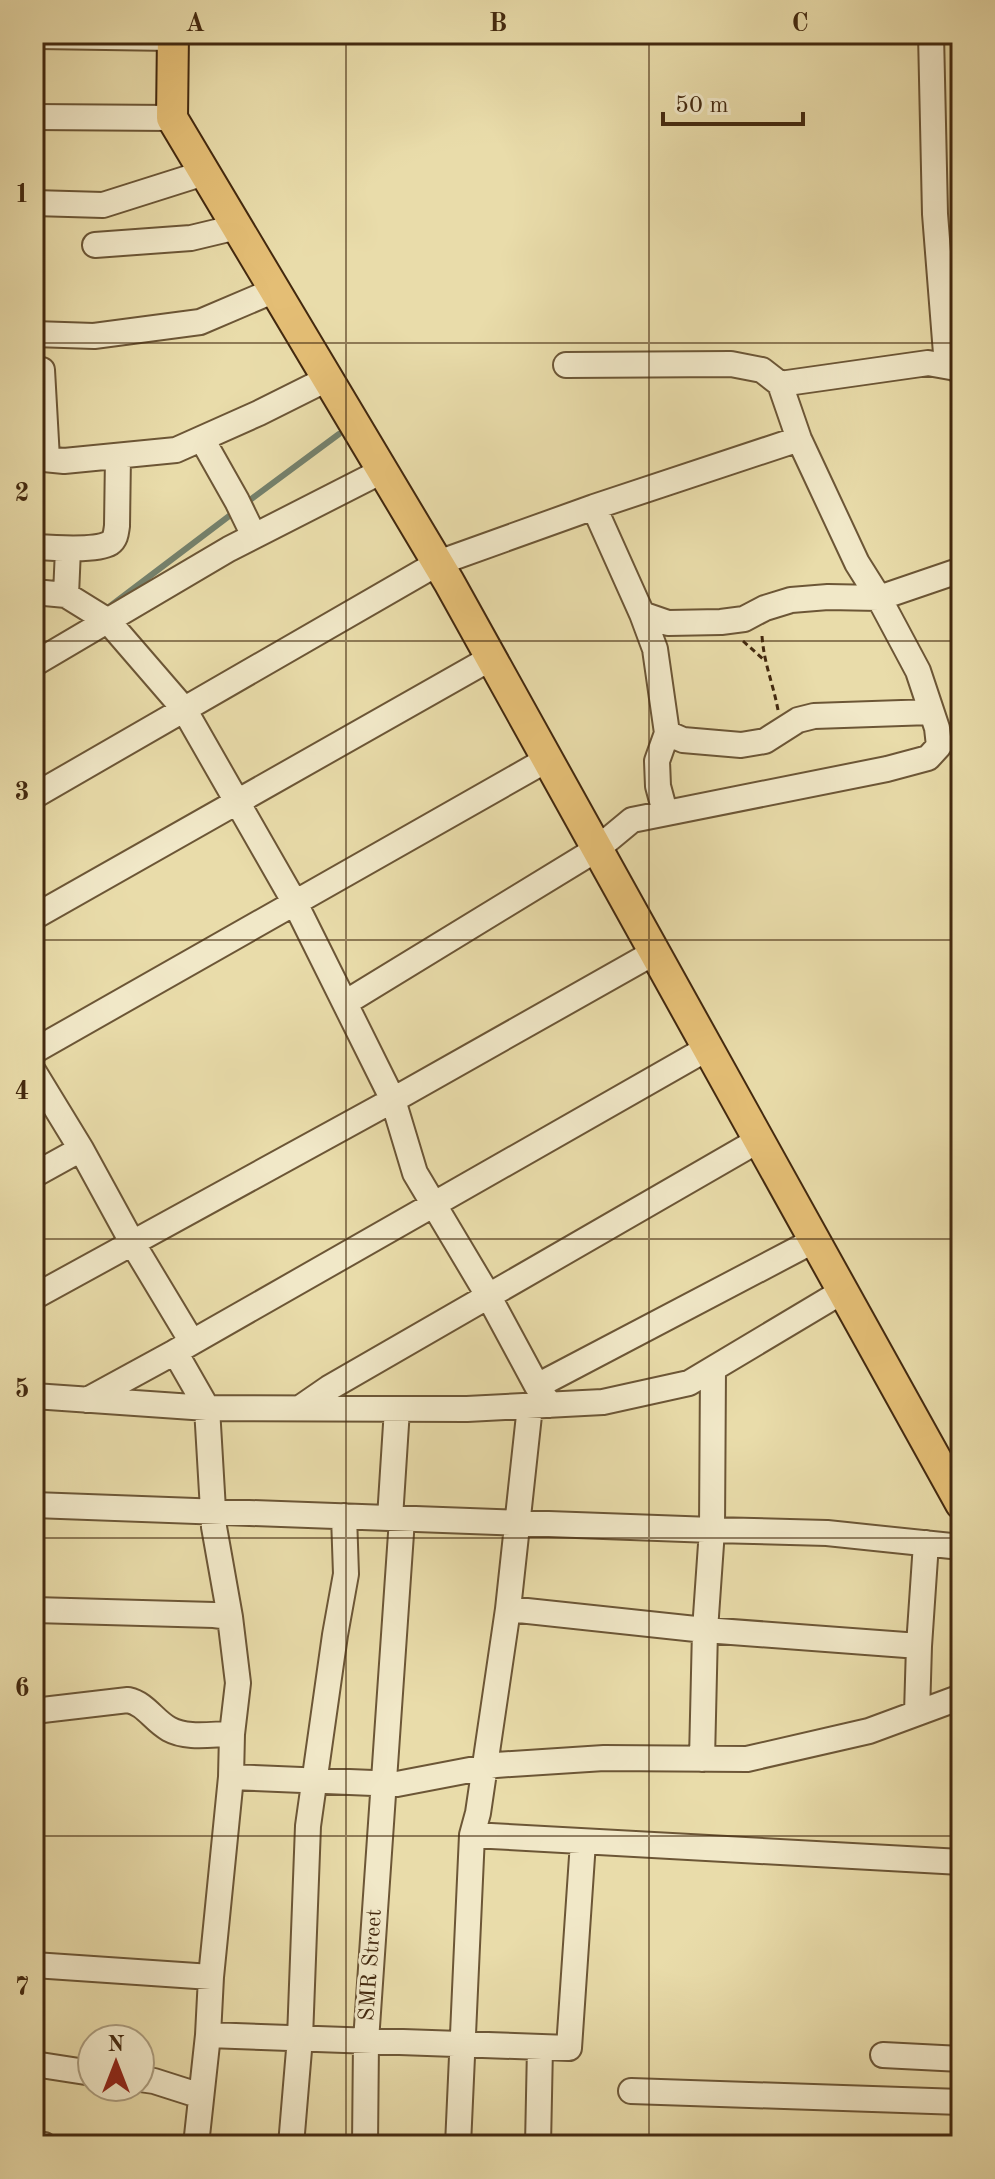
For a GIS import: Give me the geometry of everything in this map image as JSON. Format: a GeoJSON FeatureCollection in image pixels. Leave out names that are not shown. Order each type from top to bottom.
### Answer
{"type":"FeatureCollection","features":[{"type":"Feature","properties":{"kind":"main road"},"geometry":{"type":"LineString","coordinates":[[173,36],[172,118],[438,563],[961,1504]]}},
{"type":"Feature","properties":{"kind":"street"},"geometry":{"type":"LineString","coordinates":[[780,384],[928,363],[954,369],[935,214],[931,34]]}},
{"type":"Feature","properties":{"kind":"street"},"geometry":{"type":"LineString","coordinates":[[37,35],[173,36]]}},
{"type":"Feature","properties":{"kind":"street"},"geometry":{"type":"LineString","coordinates":[[34,117],[172,118]]}},
{"type":"Feature","properties":{"kind":"street"},"geometry":{"type":"LineString","coordinates":[[34,203],[103,205],[204,173]]}},
{"type":"Feature","properties":{"kind":"street"},"geometry":{"type":"LineString","coordinates":[[95,245],[191,238],[237,227]]}},
{"type":"Feature","properties":{"kind":"street"},"geometry":{"type":"LineString","coordinates":[[34,334],[94,336],[200,322],[275,290]]}},
{"type":"Feature","properties":{"kind":"street"},"geometry":{"type":"LineString","coordinates":[[345,1003],[597,849],[632,820],[887,769],[928,758],[939,746],[937,728],[918,671],[857,563],[799,439],[780,384],[762,370],[731,364],[566,365]]}},
{"type":"Feature","properties":{"kind":"street"},"geometry":{"type":"LineString","coordinates":[[42,370],[40,458],[64,461],[176,450],[327,379]]}},
{"type":"Feature","properties":{"kind":"street"},"geometry":{"type":"LineString","coordinates":[[202,439],[246,519]]}},
{"type":"Feature","properties":{"kind":"street"},"geometry":{"type":"LineString","coordinates":[[34,796],[438,563],[799,439]]}},
{"type":"Feature","properties":{"kind":"street"},"geometry":{"type":"LineString","coordinates":[[34,547],[68,549],[112,542],[115,537],[118,456]]}},
{"type":"Feature","properties":{"kind":"street"},"geometry":{"type":"LineString","coordinates":[[34,664],[108,621],[246,519],[382,471]]}},
{"type":"Feature","properties":{"kind":"street"},"geometry":{"type":"LineString","coordinates":[[594,507],[655,649],[667,733],[657,761],[658,786],[665,812]]}},
{"type":"Feature","properties":{"kind":"street"},"geometry":{"type":"LineString","coordinates":[[66,595],[68,549]]}},
{"type":"Feature","properties":{"kind":"street"},"geometry":{"type":"LineString","coordinates":[[642,614],[668,623],[744,619],[791,600],[879,598],[961,570]]}},
{"type":"Feature","properties":{"kind":"street"},"geometry":{"type":"LineString","coordinates":[[34,592],[66,595],[108,621],[184,709],[295,903],[393,1100],[415,1173],[489,1297],[539,1399],[518,1522],[478,1813],[472,1835],[458,2145]]}},
{"type":"Feature","properties":{"kind":"street"},"geometry":{"type":"LineString","coordinates":[[34,917],[491,658]]}},
{"type":"Feature","properties":{"kind":"street"},"geometry":{"type":"LineString","coordinates":[[667,733],[683,740],[741,745],[765,741],[798,720],[814,716],[931,712]]}},
{"type":"Feature","properties":{"kind":"street"},"geometry":{"type":"LineString","coordinates":[[34,1051],[548,759]]}},
{"type":"Feature","properties":{"kind":"street"},"geometry":{"type":"LineString","coordinates":[[34,1297],[655,952]]}},
{"type":"Feature","properties":{"kind":"street"},"geometry":{"type":"LineString","coordinates":[[87,1400],[708,1048]]}},
{"type":"Feature","properties":{"kind":"street"},"geometry":{"type":"LineString","coordinates":[[34,1072],[133,1244],[183,1347],[207,1408],[214,1527],[238,1683],[196,2145]]}},
{"type":"Feature","properties":{"kind":"street"},"geometry":{"type":"LineString","coordinates":[[300,1408],[329,1388],[759,1140]]}},
{"type":"Feature","properties":{"kind":"street"},"geometry":{"type":"LineString","coordinates":[[34,1175],[81,1149]]}},
{"type":"Feature","properties":{"kind":"street"},"geometry":{"type":"LineString","coordinates":[[539,1399],[815,1240]]}},
{"type":"Feature","properties":{"kind":"street"},"geometry":{"type":"LineString","coordinates":[[34,1396],[207,1408],[467,1409],[539,1399],[603,1402],[689,1383],[843,1291]]}},
{"type":"Feature","properties":{"kind":"street"},"geometry":{"type":"LineString","coordinates":[[702,1759],[705,1630],[712,1530],[713,1369]]}},
{"type":"Feature","properties":{"kind":"street","name":"SMR Street"},"geometry":{"type":"LineString","coordinates":[[365,2145],[366,2041],[396,1518],[397,1409]]}},
{"type":"Feature","properties":{"kind":"street"},"geometry":{"type":"LineString","coordinates":[[34,1505],[827,1533],[961,1547]]}},
{"type":"Feature","properties":{"kind":"street"},"geometry":{"type":"LineString","coordinates":[[291,2145],[300,2038],[308,1826],[346,1574],[344,1516]]}},
{"type":"Feature","properties":{"kind":"street"},"geometry":{"type":"LineString","coordinates":[[917,1713],[926,1543]]}},
{"type":"Feature","properties":{"kind":"street"},"geometry":{"type":"LineString","coordinates":[[508,1609],[705,1630],[919,1646]]}},
{"type":"Feature","properties":{"kind":"street"},"geometry":{"type":"LineString","coordinates":[[34,1610],[230,1617]]}},
{"type":"Feature","properties":{"kind":"street"},"geometry":{"type":"LineString","coordinates":[[231,1777],[397,1784],[485,1767],[604,1758],[747,1759],[869,1731],[961,1697]]}},
{"type":"Feature","properties":{"kind":"street"},"geometry":{"type":"LineString","coordinates":[[34,1711],[128,1700],[145,1707],[171,1731],[188,1735],[232,1734]]}},
{"type":"Feature","properties":{"kind":"street"},"geometry":{"type":"LineString","coordinates":[[472,1835],[961,1862]]}},
{"type":"Feature","properties":{"kind":"street"},"geometry":{"type":"LineString","coordinates":[[208,2035],[569,2048],[583,1842]]}},
{"type":"Feature","properties":{"kind":"street"},"geometry":{"type":"LineString","coordinates":[[34,1965],[211,1977]]}},
{"type":"Feature","properties":{"kind":"street"},"geometry":{"type":"LineString","coordinates":[[538,2145],[540,2047]]}},
{"type":"Feature","properties":{"kind":"street"},"geometry":{"type":"LineString","coordinates":[[883,2055],[961,2059]]}},
{"type":"Feature","properties":{"kind":"street"},"geometry":{"type":"LineString","coordinates":[[34,2064],[76,2071]]}},
{"type":"Feature","properties":{"kind":"street"},"geometry":{"type":"LineString","coordinates":[[156,2082],[201,2096]]}},
{"type":"Feature","properties":{"kind":"street"},"geometry":{"type":"LineString","coordinates":[[631,2091],[961,2102]]}},
{"type":"Feature","properties":{"kind":"street"},"geometry":{"type":"LineString","coordinates":[[34,2144],[44,2145]]}},
{"type":"Feature","properties":{"kind":"path"},"geometry":{"type":"LineString","coordinates":[[765,608],[762,635],[764,660],[775,691],[780,731]]}},
{"type":"Feature","properties":{"kind":"waterway"},"geometry":{"type":"LineString","coordinates":[[246,503],[339,434]]}},
{"type":"Feature","properties":{"kind":"waterway"},"geometry":{"type":"LineString","coordinates":[[109,607],[237,510]]}}]}
